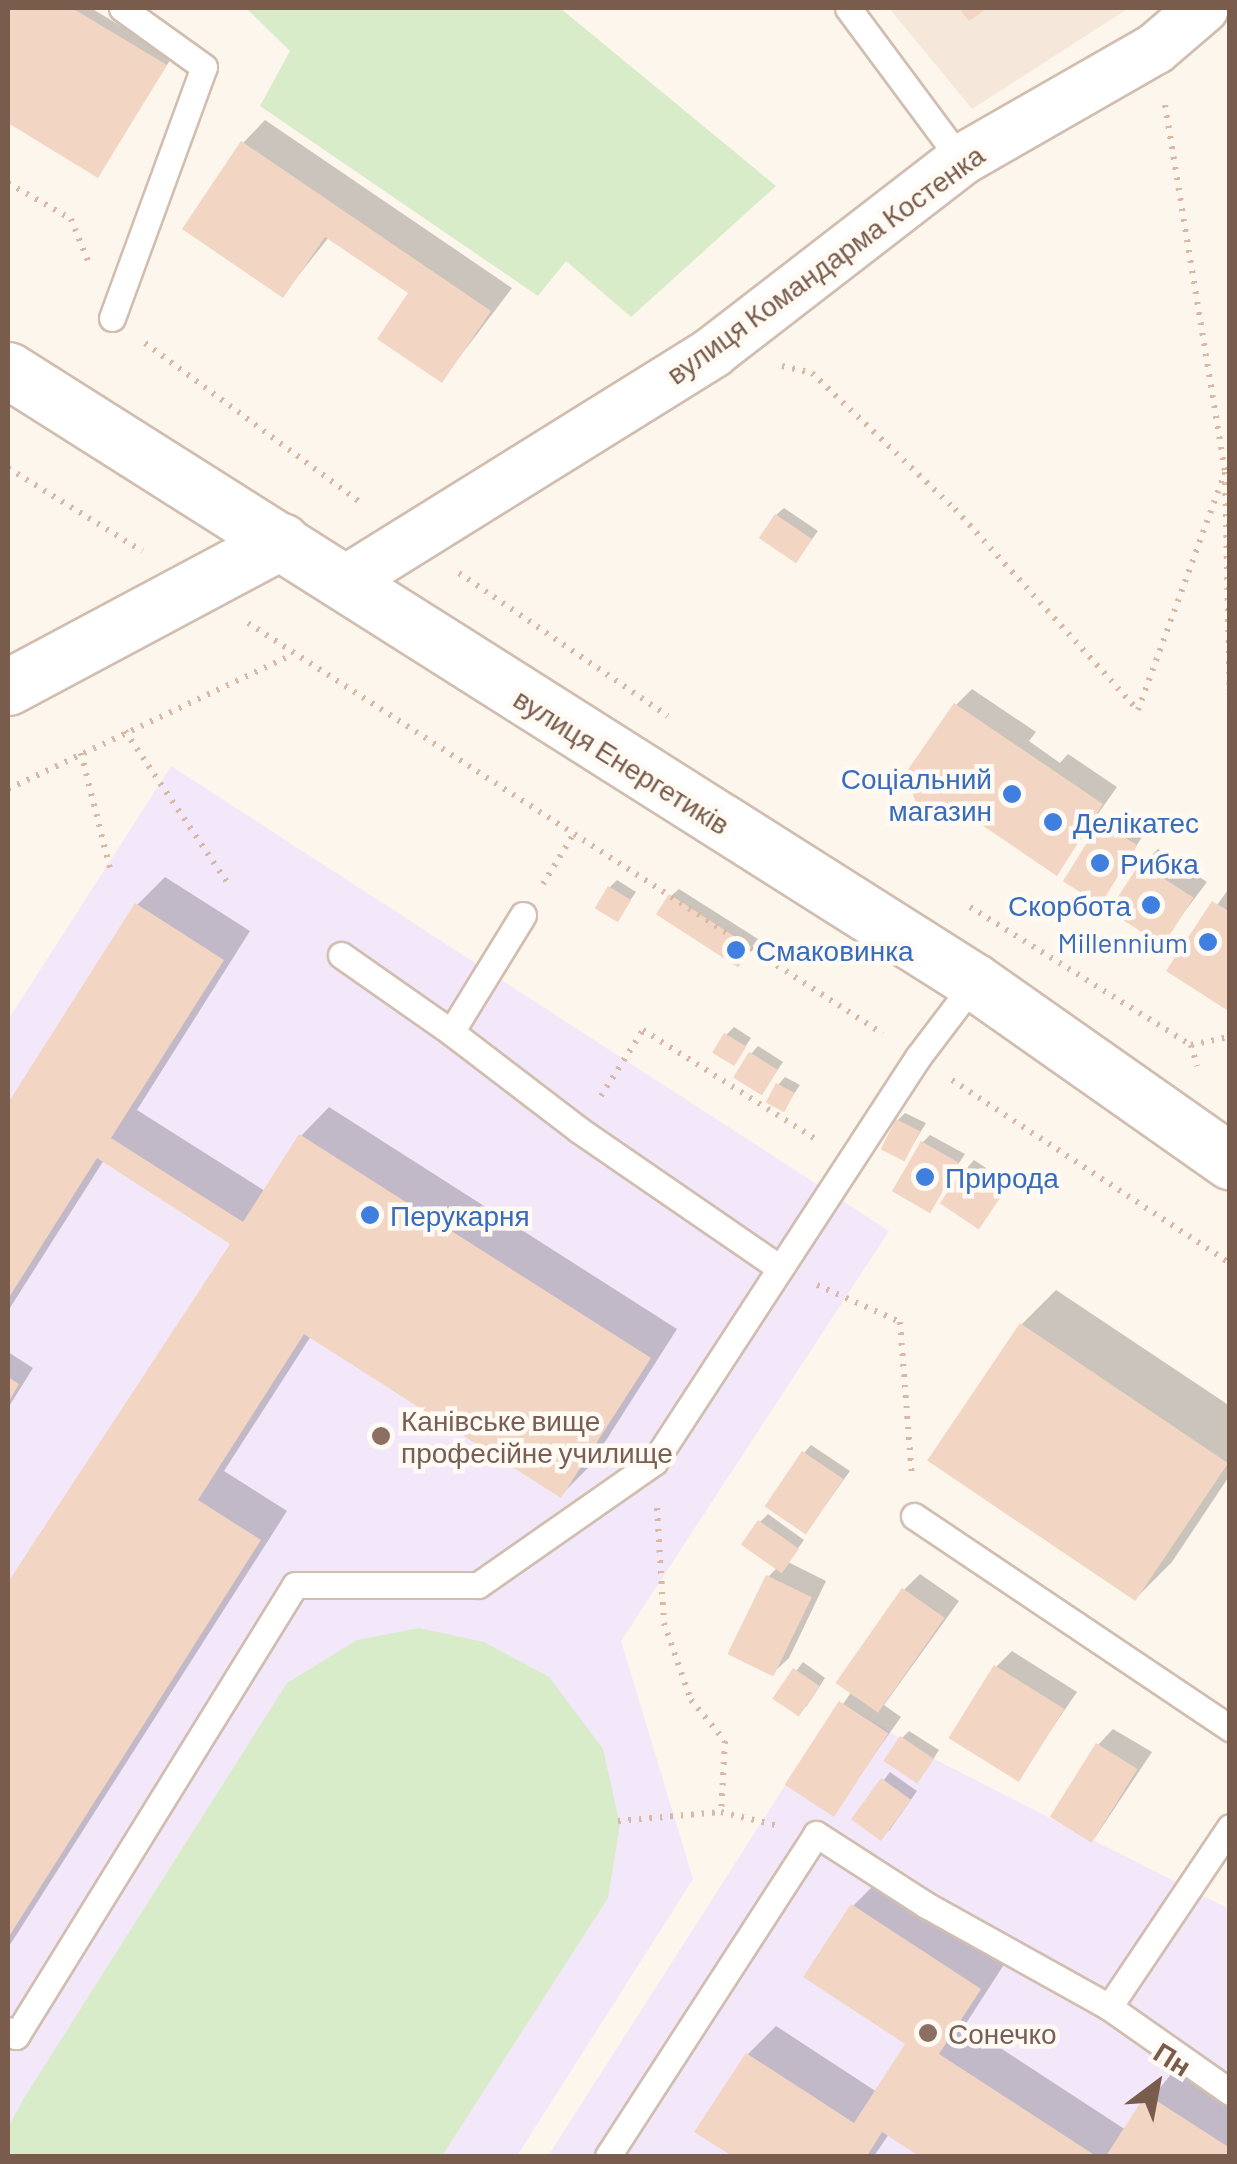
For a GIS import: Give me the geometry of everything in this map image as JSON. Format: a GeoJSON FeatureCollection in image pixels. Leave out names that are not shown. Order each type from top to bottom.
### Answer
{"type":"FeatureCollection","features":[{"type":"Feature","properties":{"kind":"main road","name":"вулиця Енергетиків"},"geometry":{"type":"LineString","coordinates":[[8,370],[976,982],[1230,1160]]}},
{"type":"Feature","properties":{"kind":"main road"},"geometry":{"type":"LineString","coordinates":[[8,687],[281,541]]}},
{"type":"Feature","properties":{"kind":"street","name":"вулиця Командарма Костенка"},"geometry":{"type":"LineString","coordinates":[[344,582],[714,352],[961,160],[1155,49],[1203,8]]}},
{"type":"Feature","properties":{"kind":"lane"},"geometry":{"type":"LineString","coordinates":[[112,318],[204,66],[122,8]]}},
{"type":"Feature","properties":{"kind":"lane"},"geometry":{"type":"LineString","coordinates":[[848,8],[961,160]]}},
{"type":"Feature","properties":{"kind":"lane"},"geometry":{"type":"LineString","coordinates":[[452,1032],[523,915]]}},
{"type":"Feature","properties":{"kind":"lane"},"geometry":{"type":"LineString","coordinates":[[342,955],[452,1032],[579,1130],[780,1268]]}},
{"type":"Feature","properties":{"kind":"lane"},"geometry":{"type":"LineString","coordinates":[[8,2030],[16,2036],[295,1585],[478,1585],[654,1462],[918,1057],[976,982]]}},
{"type":"Feature","properties":{"kind":"lane"},"geometry":{"type":"LineString","coordinates":[[914,1516],[1230,1728]]}},
{"type":"Feature","properties":{"kind":"lane"},"geometry":{"type":"LineString","coordinates":[[608,2156],[816,1834],[926,1905],[1108,2007],[1230,2092]]}},
{"type":"Feature","properties":{"kind":"lane"},"geometry":{"type":"LineString","coordinates":[[1108,2007],[1227,1839]]}},
{"type":"Feature","properties":{"kind":"path"},"geometry":{"type":"LineString","coordinates":[[1155,49],[1225,472],[1230,719]]}},
{"type":"Feature","properties":{"kind":"path"},"geometry":{"type":"LineString","coordinates":[[8,182],[70,219],[112,318],[409,539],[678,723]]}},
{"type":"Feature","properties":{"kind":"path"},"geometry":{"type":"LineString","coordinates":[[714,352],[812,373],[955,510],[1138,710],[1225,472]]}},
{"type":"Feature","properties":{"kind":"path"},"geometry":{"type":"LineString","coordinates":[[8,468],[200,586],[291,655],[461,765],[576,830],[1230,1263]]}},
{"type":"Feature","properties":{"kind":"path"},"geometry":{"type":"LineString","coordinates":[[8,789],[291,655]]}},
{"type":"Feature","properties":{"kind":"path"},"geometry":{"type":"LineString","coordinates":[[125,731],[227,882]]}},
{"type":"Feature","properties":{"kind":"path"},"geometry":{"type":"LineString","coordinates":[[81,753],[111,872]]}},
{"type":"Feature","properties":{"kind":"path"},"geometry":{"type":"LineString","coordinates":[[523,915],[576,830]]}},
{"type":"Feature","properties":{"kind":"path"},"geometry":{"type":"LineString","coordinates":[[954,897],[1190,1045],[1200,1076]]}},
{"type":"Feature","properties":{"kind":"path"},"geometry":{"type":"LineString","coordinates":[[579,1130],[643,1030],[851,1161]]}},
{"type":"Feature","properties":{"kind":"path"},"geometry":{"type":"LineString","coordinates":[[1190,1045],[1230,1037]]}},
{"type":"Feature","properties":{"kind":"path"},"geometry":{"type":"LineString","coordinates":[[780,1268],[900,1322],[914,1516]]}},
{"type":"Feature","properties":{"kind":"path"},"geometry":{"type":"LineString","coordinates":[[654,1462],[664,1623],[691,1700],[726,1741],[721,1812]]}},
{"type":"Feature","properties":{"kind":"path"},"geometry":{"type":"LineString","coordinates":[[618,1821],[721,1812],[816,1834]]}},
{"type":"Feature","properties":{"kind":"shaded area"},"geometry":{"type":"Polygon","coordinates":[[[889,8],[1129,8],[972,109],[889,8]]]}},
{"type":"Feature","properties":{"kind":"shaded area","name":"Канівське вище професійне училище"},"geometry":{"type":"Polygon","coordinates":[[[171,766],[889,1231],[621,1641],[693,1879],[517,2156],[8,2156],[8,1020],[171,766]]]}},
{"type":"Feature","properties":{"kind":"shaded area","name":"Сонечко"},"geometry":{"type":"Polygon","coordinates":[[[839,1701],[934,1759],[1229,1909],[1229,2156],[548,2156],[839,1701]]]}},
{"type":"Feature","properties":{"kind":"green space"},"geometry":{"type":"Polygon","coordinates":[[[246,8],[560,8],[776,186],[631,317],[566,261],[538,296],[260,106],[290,51],[246,8]]]}},
{"type":"Feature","properties":{"kind":"green space"},"geometry":{"type":"Polygon","coordinates":[[[419,1628],[484,1642],[549,1677],[603,1749],[620,1825],[608,1898],[442,2156],[8,2156],[8,2128],[24,2098],[287,1683],[357,1640],[419,1628]]]}},
{"type":"Feature","properties":{"kind":"building"},"geometry":{"type":"Polygon","coordinates":[[[8,8],[72,8],[167,65],[98,178],[8,123],[8,8]]]}},
{"type":"Feature","properties":{"kind":"building"},"geometry":{"type":"Polygon","coordinates":[[[959,8],[988,8],[969,21],[959,8]]]}},
{"type":"Feature","properties":{"kind":"building"},"geometry":{"type":"Polygon","coordinates":[[[241,141],[491,311],[442,383],[377,339],[408,293],[325,237],[283,298],[182,229],[241,141]]]}},
{"type":"Feature","properties":{"kind":"building"},"geometry":{"type":"Polygon","coordinates":[[[775,514],[812,539],[796,563],[759,538],[775,514]]]}},
{"type":"Feature","properties":{"kind":"building"},"geometry":{"type":"Polygon","coordinates":[[[954,703],[1103,804],[1057,876],[973,819],[920,813],[905,774],[954,703]]]}},
{"type":"Feature","properties":{"kind":"building","name":"Рибка"},"geometry":{"type":"Polygon","coordinates":[[[1100,822],[1137,845],[1100,905],[1063,881],[1100,822]]]}},
{"type":"Feature","properties":{"kind":"building","name":"Скорбота"},"geometry":{"type":"Polygon","coordinates":[[[1140,863],[1194,898],[1163,946],[1109,911],[1140,863]]]}},
{"type":"Feature","properties":{"kind":"building"},"geometry":{"type":"Polygon","coordinates":[[[608,886],[631,900],[618,922],[595,908],[608,886]]]}},
{"type":"Feature","properties":{"kind":"building"},"geometry":{"type":"Polygon","coordinates":[[[669,894],[751,947],[738,968],[656,914],[669,894]]]}},
{"type":"Feature","properties":{"kind":"building","name":"Millennium"},"geometry":{"type":"Polygon","coordinates":[[[1212,901],[1230,912],[1230,1012],[1166,971],[1212,901]]]}},
{"type":"Feature","properties":{"kind":"building"},"geometry":{"type":"Polygon","coordinates":[[[135,903],[224,960],[111,1138],[243,1222],[299,1134],[651,1358],[561,1498],[304,1334],[198,1500],[261,1540],[8,1938],[8,1582],[230,1244],[97,1158],[8,1299],[8,1103],[135,903]]]}},
{"type":"Feature","properties":{"kind":"building"},"geometry":{"type":"Polygon","coordinates":[[[724,1033],[746,1046],[734,1066],[712,1053],[724,1033]]]}},
{"type":"Feature","properties":{"kind":"building"},"geometry":{"type":"Polygon","coordinates":[[[749,1052],[778,1070],[762,1095],[733,1077],[749,1052]]]}},
{"type":"Feature","properties":{"kind":"building"},"geometry":{"type":"Polygon","coordinates":[[[776,1083],[795,1093],[784,1112],[766,1102],[776,1083]]]}},
{"type":"Feature","properties":{"kind":"building"},"geometry":{"type":"Polygon","coordinates":[[[896,1119],[920,1131],[905,1162],[881,1149],[896,1119]]]}},
{"type":"Feature","properties":{"kind":"building","name":"Природа"},"geometry":{"type":"Polygon","coordinates":[[[921,1141],[959,1163],[930,1213],[892,1191],[921,1141]]]}},
{"type":"Feature","properties":{"kind":"building"},"geometry":{"type":"Polygon","coordinates":[[[965,1166],[1004,1192],[979,1230],[940,1203],[965,1166]]]}},
{"type":"Feature","properties":{"kind":"building"},"geometry":{"type":"Polygon","coordinates":[[[1020,1323],[1228,1463],[1135,1601],[927,1461],[1020,1323]]]}},
{"type":"Feature","properties":{"kind":"building"},"geometry":{"type":"Polygon","coordinates":[[[8,1377],[19,1384],[8,1403],[8,1377]]]}},
{"type":"Feature","properties":{"kind":"building"},"geometry":{"type":"Polygon","coordinates":[[[802,1451],[843,1479],[806,1535],[765,1507],[802,1451]]]}},
{"type":"Feature","properties":{"kind":"building"},"geometry":{"type":"Polygon","coordinates":[[[758,1520],[799,1549],[782,1573],[741,1545],[758,1520]]]}},
{"type":"Feature","properties":{"kind":"building"},"geometry":{"type":"Polygon","coordinates":[[[766,1575],[812,1597],[773,1676],[727,1654],[766,1575]]]}},
{"type":"Feature","properties":{"kind":"building"},"geometry":{"type":"Polygon","coordinates":[[[902,1588],[945,1618],[878,1713],[835,1683],[902,1588]]]}},
{"type":"Feature","properties":{"kind":"building"},"geometry":{"type":"Polygon","coordinates":[[[994,1665],[1064,1709],[1019,1782],[948,1738],[994,1665]]]}},
{"type":"Feature","properties":{"kind":"building"},"geometry":{"type":"Polygon","coordinates":[[[793,1668],[820,1686],[799,1717],[772,1699],[793,1668]]]}},
{"type":"Feature","properties":{"kind":"building"},"geometry":{"type":"Polygon","coordinates":[[[839,1701],[888,1733],[834,1817],[785,1785],[839,1701]]]}},
{"type":"Feature","properties":{"kind":"building"},"geometry":{"type":"Polygon","coordinates":[[[900,1736],[934,1759],[917,1784],[883,1761],[900,1736]]]}},
{"type":"Feature","properties":{"kind":"building"},"geometry":{"type":"Polygon","coordinates":[[[1096,1743],[1138,1769],[1091,1843],[1050,1817],[1096,1743]]]}},
{"type":"Feature","properties":{"kind":"building"},"geometry":{"type":"Polygon","coordinates":[[[881,1778],[911,1800],[881,1841],[851,1819],[881,1778]]]}},
{"type":"Feature","properties":{"kind":"building"},"geometry":{"type":"Polygon","coordinates":[[[851,1904],[981,1989],[939,2054],[1096,2156],[919,2156],[882,2132],[867,2156],[732,2156],[694,2132],[746,2053],[854,2123],[905,2044],[803,1977],[851,1904]]]}},
{"type":"Feature","properties":{"kind":"building"},"geometry":{"type":"Polygon","coordinates":[[[1146,2094],[1230,2148],[1230,2156],[1106,2156],[1146,2094]]]}},
{"type":"Feature","properties":{"kind":"place","name":"Соціальний магазин"},"geometry":{"type":"Point","coordinates":[1012,794]}},
{"type":"Feature","properties":{"kind":"place","name":"Делікатес"},"geometry":{"type":"Point","coordinates":[1053,822]}},
{"type":"Feature","properties":{"kind":"place","name":"Рибка"},"geometry":{"type":"Point","coordinates":[1100,863]}},
{"type":"Feature","properties":{"kind":"place","name":"Скорбота"},"geometry":{"type":"Point","coordinates":[1151,905]}},
{"type":"Feature","properties":{"kind":"place","name":"Millennium"},"geometry":{"type":"Point","coordinates":[1208,942]}},
{"type":"Feature","properties":{"kind":"place","name":"Смаковинка"},"geometry":{"type":"Point","coordinates":[736,950]}},
{"type":"Feature","properties":{"kind":"place","name":"Природа"},"geometry":{"type":"Point","coordinates":[925,1177]}},
{"type":"Feature","properties":{"kind":"place","name":"Перукарня"},"geometry":{"type":"Point","coordinates":[370,1215]}},
{"type":"Feature","properties":{"kind":"place","name":"Канівське вище професійне училище"},"geometry":{"type":"Point","coordinates":[381,1436]}},
{"type":"Feature","properties":{"kind":"place","name":"Сонечко"},"geometry":{"type":"Point","coordinates":[928,2033]}}]}
